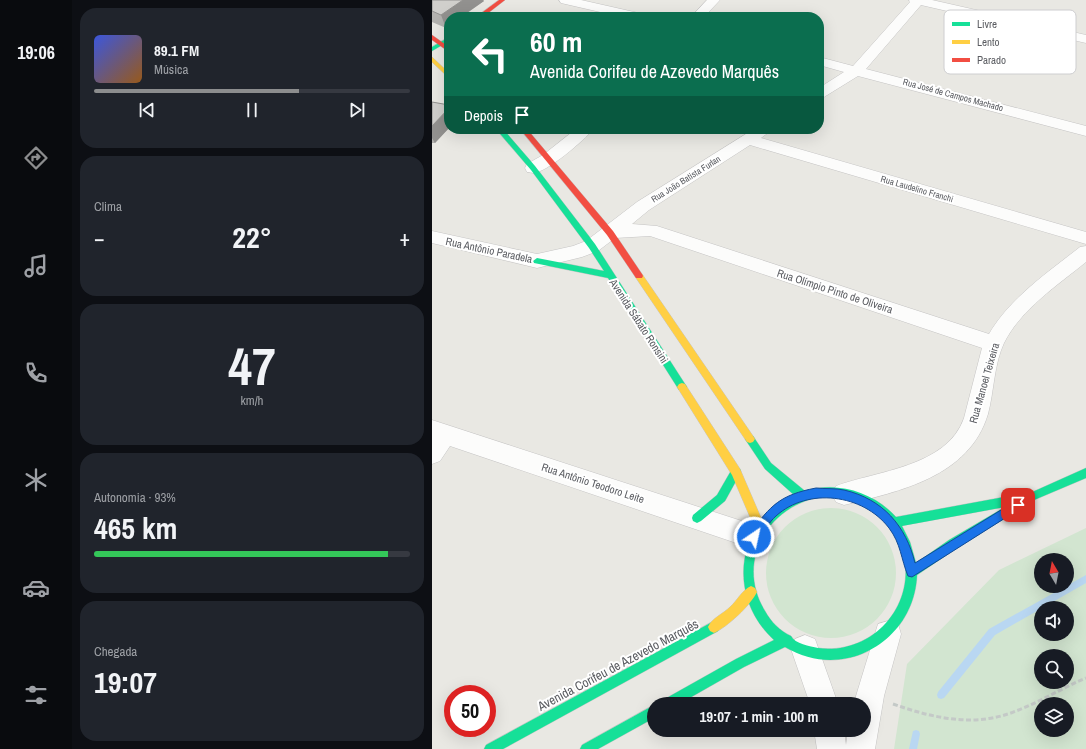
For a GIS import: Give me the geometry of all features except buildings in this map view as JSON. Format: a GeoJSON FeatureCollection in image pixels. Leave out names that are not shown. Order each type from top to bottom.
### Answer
{"type":"FeatureCollection","features":[{"type":"Feature","properties":{"kind":"street"},"geometry":{"type":"LineString","coordinates":[[486,12],[502,0]]}},
{"type":"Feature","properties":{"kind":"street"},"geometry":{"type":"LineString","coordinates":[[565,0],[617,12]]}},
{"type":"Feature","properties":{"kind":"street"},"geometry":{"type":"LineString","coordinates":[[702,12],[714,0]]}},
{"type":"Feature","properties":{"kind":"street"},"geometry":{"type":"LineString","coordinates":[[824,91],[857,70],[918,0],[961,10]]}},
{"type":"Feature","properties":{"kind":"street"},"geometry":{"type":"LineString","coordinates":[[432,36],[444,42]]}},
{"type":"Feature","properties":{"kind":"street"},"geometry":{"type":"LineString","coordinates":[[1076,37],[1086,39]]}},
{"type":"Feature","properties":{"kind":"street"},"geometry":{"type":"LineString","coordinates":[[432,49],[444,45]]}},
{"type":"Feature","properties":{"kind":"street"},"geometry":{"type":"LineString","coordinates":[[432,56],[444,46]]}},
{"type":"Feature","properties":{"kind":"street"},"geometry":{"type":"LineString","coordinates":[[432,59],[444,71]]}},
{"type":"Feature","properties":{"kind":"street","name":"Rua José de Campos Machado"},"geometry":{"type":"LineString","coordinates":[[824,61],[1086,131]]}},
{"type":"Feature","properties":{"kind":"street","name":"Avenida Sábato Ronsini"},"geometry":{"type":"LineString","coordinates":[[503,134],[532,168],[592,246],[736,472],[757,532]]}},
{"type":"Feature","properties":{"kind":"street"},"geometry":{"type":"LineString","coordinates":[[528,134],[550,159],[614,238],[768,466],[802,495]]}},
{"type":"Feature","properties":{"kind":"street"},"geometry":{"type":"LineString","coordinates":[[532,168],[550,159],[579,134]]}},
{"type":"Feature","properties":{"kind":"street","name":"Rua João Batista Furlan"},"geometry":{"type":"LineString","coordinates":[[614,238],[643,206],[758,134]]}},
{"type":"Feature","properties":{"kind":"street","name":"Rua Laudelino Franchi"},"geometry":{"type":"LineString","coordinates":[[749,140],[1086,238]]}},
{"type":"Feature","properties":{"kind":"street","name":"Rua Antônio Paradela"},"geometry":{"type":"LineString","coordinates":[[432,237],[537,261],[564,256],[592,246]]}},
{"type":"Feature","properties":{"kind":"street","name":"Rua Olímpio Pinto de Oliveira"},"geometry":{"type":"LineString","coordinates":[[592,246],[614,238],[675,239],[994,344]]}},
{"type":"Feature","properties":{"kind":"street","name":"Rua Manoel Teixeira"},"geometry":{"type":"LineString","coordinates":[[844,494],[874,487],[920,471],[940,460],[958,447],[971,429],[980,404],[994,344],[1006,325],[1022,306],[1086,252]]}},
{"type":"Feature","properties":{"kind":"street"},"geometry":{"type":"LineString","coordinates":[[537,261],[610,275]]}},
{"type":"Feature","properties":{"kind":"street"},"geometry":{"type":"LineString","coordinates":[[432,454],[439,432]]}},
{"type":"Feature","properties":{"kind":"street","name":"Rua Antônio Teodoro Leite"},"geometry":{"type":"LineString","coordinates":[[439,432],[697,518],[757,532]]}},
{"type":"Feature","properties":{"kind":"street"},"geometry":{"type":"LineString","coordinates":[[697,518],[722,498],[730,486],[736,472]]}},
{"type":"Feature","properties":{"kind":"street"},"geometry":{"type":"LineString","coordinates":[[912,572],[1030,497],[1086,473]]}},
{"type":"Feature","properties":{"kind":"street"},"geometry":{"type":"LineString","coordinates":[[816,493],[844,494],[870,505],[892,523],[906,546],[912,572],[911,595],[902,616],[888,634],[870,646],[850,653],[827,654],[796,645],[771,627],[759,611],[751,592],[748,573],[749,554],[757,532],[771,513],[786,502],[802,495],[816,493]]}},
{"type":"Feature","properties":{"kind":"street"},"geometry":{"type":"LineString","coordinates":[[892,523],[1030,497]]}},
{"type":"Feature","properties":{"kind":"street","name":"Avenida Corifeu de Azevedo Marquês"},"geometry":{"type":"LineString","coordinates":[[490,749],[715,627],[734,611],[751,592]]}},
{"type":"Feature","properties":{"kind":"street"},"geometry":{"type":"LineString","coordinates":[[870,696],[888,634]]}},
{"type":"Feature","properties":{"kind":"street"},"geometry":{"type":"LineString","coordinates":[[679,697],[740,663],[796,645]]}},
{"type":"Feature","properties":{"kind":"street"},"geometry":{"type":"LineString","coordinates":[[796,645],[822,697]]}},
{"type":"Feature","properties":{"kind":"street"},"geometry":{"type":"LineString","coordinates":[[586,749],[647,715]]}},
{"type":"Feature","properties":{"kind":"street"},"geometry":{"type":"LineString","coordinates":[[830,737],[832,749]]}},
{"type":"Feature","properties":{"kind":"street"},"geometry":{"type":"LineString","coordinates":[[860,749],[862,737]]}},
{"type":"Feature","properties":{"kind":"path"},"geometry":{"type":"LineString","coordinates":[[870,696],[919,714],[952,719],[990,719],[1015,712],[1070,684],[1086,678]]}},
{"type":"Feature","properties":{"kind":"green space"},"geometry":{"type":"Polygon","coordinates":[[[837,508],[856,513],[877,527],[891,548],[895,560],[895,586],[891,598],[877,619],[856,633],[844,637],[825,638],[806,633],[785,619],[771,598],[767,586],[766,567],[771,548],[785,527],[806,513],[818,509],[837,508]]]}},
{"type":"Feature","properties":{"kind":"green space"},"geometry":{"type":"Polygon","coordinates":[[[1086,528],[1086,749],[894,749],[907,664],[999,570],[1034,553],[1034,593],[1074,593],[1074,553],[1034,553],[1086,528]]]}},
{"type":"Feature","properties":{"kind":"waterway"},"geometry":{"type":"LineString","coordinates":[[941,695],[992,632],[1086,579]]}},
{"type":"Feature","properties":{"kind":"waterway"},"geometry":{"type":"LineString","coordinates":[[913,749],[916,734]]}},
{"type":"Feature","properties":{"kind":"traffic: fast"},"geometry":{"type":"LineString","coordinates":[[432,49],[444,42]]}},
{"type":"Feature","properties":{"kind":"traffic: fast"},"geometry":{"type":"LineString","coordinates":[[503,134],[533,168],[592,246],[682,387]]}},
{"type":"Feature","properties":{"kind":"traffic: fast"},"geometry":{"type":"LineString","coordinates":[[537,261],[610,275]]}},
{"type":"Feature","properties":{"kind":"traffic: fast"},"geometry":{"type":"LineString","coordinates":[[750,439],[768,466],[802,495]]}},
{"type":"Feature","properties":{"kind":"traffic: fast"},"geometry":{"type":"LineString","coordinates":[[697,518],[721,498],[736,472]]}},
{"type":"Feature","properties":{"kind":"traffic: fast"},"geometry":{"type":"LineString","coordinates":[[912,572],[953,544],[1030,497],[1086,473]]}},
{"type":"Feature","properties":{"kind":"traffic: fast"},"geometry":{"type":"LineString","coordinates":[[822,492],[838,492],[854,495],[868,501],[888,515],[898,528],[908,549],[911,573],[908,597],[898,618],[888,631],[875,641],[854,651],[838,654],[822,654],[806,651],[792,645],[778,636],[767,625],[758,611],[752,597],[749,581],[749,565],[752,549],[758,535],[767,521],[778,510],[792,501],[806,495],[822,492]]}},
{"type":"Feature","properties":{"kind":"traffic: fast"},"geometry":{"type":"LineString","coordinates":[[892,523],[1015,500]]}},
{"type":"Feature","properties":{"kind":"traffic: fast"},"geometry":{"type":"LineString","coordinates":[[490,749],[714,627]]}},
{"type":"Feature","properties":{"kind":"traffic: fast"},"geometry":{"type":"LineString","coordinates":[[679,697],[740,663],[787,640]]}},
{"type":"Feature","properties":{"kind":"traffic: fast"},"geometry":{"type":"LineString","coordinates":[[586,749],[647,715]]}},
{"type":"Feature","properties":{"kind":"traffic: slow"},"geometry":{"type":"LineString","coordinates":[[432,59],[444,71]]}},
{"type":"Feature","properties":{"kind":"traffic: slow"},"geometry":{"type":"LineString","coordinates":[[639,276],[750,439]]}},
{"type":"Feature","properties":{"kind":"traffic: slow"},"geometry":{"type":"LineString","coordinates":[[682,387],[736,472],[760,527]]}},
{"type":"Feature","properties":{"kind":"traffic: slow"},"geometry":{"type":"LineString","coordinates":[[714,627],[734,611],[751,592]]}},
{"type":"Feature","properties":{"kind":"traffic: jam"},"geometry":{"type":"LineString","coordinates":[[486,12],[502,0]]}},
{"type":"Feature","properties":{"kind":"traffic: jam"},"geometry":{"type":"LineString","coordinates":[[432,37],[444,46]]}},
{"type":"Feature","properties":{"kind":"traffic: jam"},"geometry":{"type":"LineString","coordinates":[[527,134],[610,233],[639,276]]}},
{"type":"Feature","properties":{"kind":"route"},"geometry":{"type":"LineString","coordinates":[[754,537],[771,513],[786,502],[802,495],[816,493],[830,492],[844,494],[857,498],[870,505],[892,523],[906,546],[912,572],[954,544],[1018,505]]}}]}
